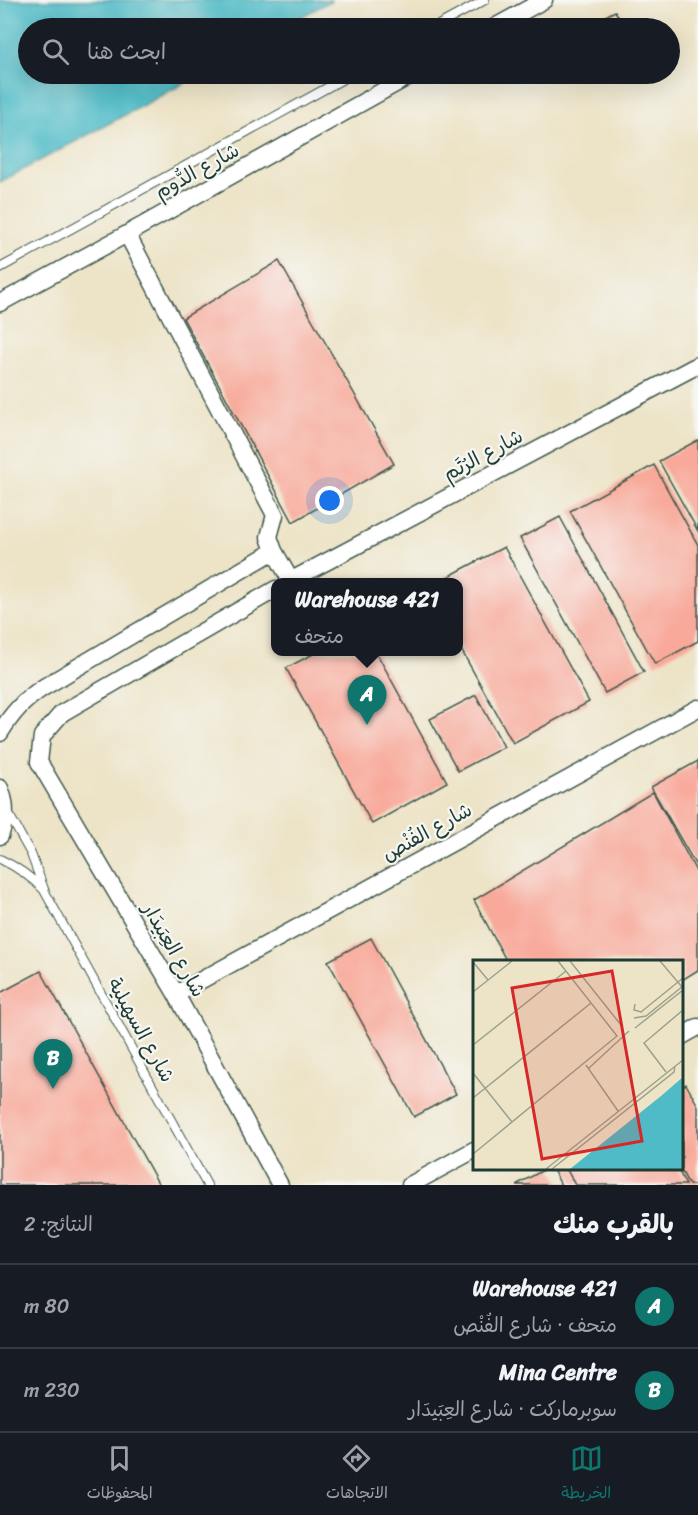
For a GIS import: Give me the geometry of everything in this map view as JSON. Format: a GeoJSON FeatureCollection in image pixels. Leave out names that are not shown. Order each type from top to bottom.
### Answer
{"type":"FeatureCollection","features":[{"type":"Feature","properties":{"kind":"street"},"geometry":{"type":"LineString","coordinates":[[511,18],[544,0]]}},
{"type":"Feature","properties":{"kind":"street","name":"شارع الدُّوم"},"geometry":{"type":"LineString","coordinates":[[0,303],[395,84]]}},
{"type":"Feature","properties":{"kind":"street"},"geometry":{"type":"LineString","coordinates":[[127,234],[275,515],[269,537],[287,578]]}},
{"type":"Feature","properties":{"kind":"street","name":"شارع الرُتَم"},"geometry":{"type":"LineString","coordinates":[[297,578],[698,365]]}},
{"type":"Feature","properties":{"kind":"street"},"geometry":{"type":"LineString","coordinates":[[0,733],[22,703],[39,690],[274,551]]}},
{"type":"Feature","properties":{"kind":"street","name":"شارع العِبَيدَار"},"geometry":{"type":"LineString","coordinates":[[271,592],[62,713],[42,736],[39,762],[176,994],[280,1185]]}},
{"type":"Feature","properties":{"kind":"street","name":"شارع الفُنْص"},"geometry":{"type":"LineString","coordinates":[[176,994],[698,708]]}},
{"type":"Feature","properties":{"kind":"street"},"geometry":{"type":"LineString","coordinates":[[0,788],[6,808],[5,823],[0,836]]}},
{"type":"Feature","properties":{"kind":"street"},"geometry":{"type":"LineString","coordinates":[[683,1035],[698,1027]]}},
{"type":"Feature","properties":{"kind":"street"},"geometry":{"type":"LineString","coordinates":[[410,1185],[473,1151]]}},
{"type":"Feature","properties":{"kind":"lane"},"geometry":{"type":"LineString","coordinates":[[452,18],[485,0]]}},
{"type":"Feature","properties":{"kind":"lane","name":"شارع الدُّوم"},"geometry":{"type":"LineString","coordinates":[[0,268],[334,84]]}},
{"type":"Feature","properties":{"kind":"lane","name":"شارع السهيلية"},"geometry":{"type":"LineString","coordinates":[[6,808],[31,854],[45,891],[207,1185]]}},
{"type":"Feature","properties":{"kind":"lane","name":"شارع السهيلية"},"geometry":{"type":"LineString","coordinates":[[0,859],[18,868],[45,891]]}},
{"type":"Feature","properties":{"kind":"water"},"geometry":{"type":"Polygon","coordinates":[[[0,0],[332,0],[299,18],[18,18],[18,84],[182,84],[0,182],[0,0]]]}},
{"type":"Feature","properties":{"kind":"building"},"geometry":{"type":"Polygon","coordinates":[[[615,11],[619,18],[602,18],[615,11]]]}},
{"type":"Feature","properties":{"kind":"building"},"geometry":{"type":"Polygon","coordinates":[[[279,261],[394,464],[293,522],[183,318],[279,261]]]}},
{"type":"Feature","properties":{"kind":"building"},"geometry":{"type":"Polygon","coordinates":[[[698,440],[698,531],[659,461],[698,440]]]}},
{"type":"Feature","properties":{"kind":"building"},"geometry":{"type":"Polygon","coordinates":[[[654,465],[698,545],[698,641],[655,664],[570,511],[654,465]]]}},
{"type":"Feature","properties":{"kind":"building"},"geometry":{"type":"Polygon","coordinates":[[[560,517],[644,672],[605,693],[520,538],[560,517]]]}},
{"type":"Feature","properties":{"kind":"building"},"geometry":{"type":"Polygon","coordinates":[[[504,547],[589,702],[513,743],[463,653],[463,578],[446,578],[504,547]]]}},
{"type":"Feature","properties":{"kind":"building"},"geometry":{"type":"Polygon","coordinates":[[[309,656],[378,656],[447,782],[372,824],[286,668],[309,656]]]}},
{"type":"Feature","properties":{"kind":"building"},"geometry":{"type":"Polygon","coordinates":[[[476,695],[504,747],[458,771],[430,719],[476,695]]]}},
{"type":"Feature","properties":{"kind":"building"},"geometry":{"type":"Polygon","coordinates":[[[698,761],[698,869],[651,787],[698,761]]]}},
{"type":"Feature","properties":{"kind":"building"},"geometry":{"type":"Polygon","coordinates":[[[653,792],[698,875],[698,970],[683,979],[683,960],[506,960],[474,900],[653,792]]]}},
{"type":"Feature","properties":{"kind":"building"},"geometry":{"type":"Polygon","coordinates":[[[371,938],[456,1094],[414,1117],[328,961],[371,938]]]}},
{"type":"Feature","properties":{"kind":"building"},"geometry":{"type":"Polygon","coordinates":[[[41,971],[159,1185],[0,1185],[0,993],[41,971]]]}},
{"type":"Feature","properties":{"kind":"building"},"geometry":{"type":"Polygon","coordinates":[[[686,1084],[698,1106],[698,1185],[689,1185],[681,1170],[683,1170],[683,1086],[686,1084]]]}},
{"type":"Feature","properties":{"kind":"building"},"geometry":{"type":"Polygon","coordinates":[[[543,1170],[553,1170],[561,1185],[516,1185],[543,1170]]]}},
{"type":"Feature","properties":{"kind":"building"},"geometry":{"type":"Polygon","coordinates":[[[567,1170],[678,1170],[686,1185],[575,1185],[567,1170]]]}},
{"type":"Feature","properties":{"kind":"place","name":"Warehouse 421"},"geometry":{"type":"Point","coordinates":[367,725]}},
{"type":"Feature","properties":{"kind":"place","name":"Mina Centre"},"geometry":{"type":"Point","coordinates":[53,1089]}}]}
